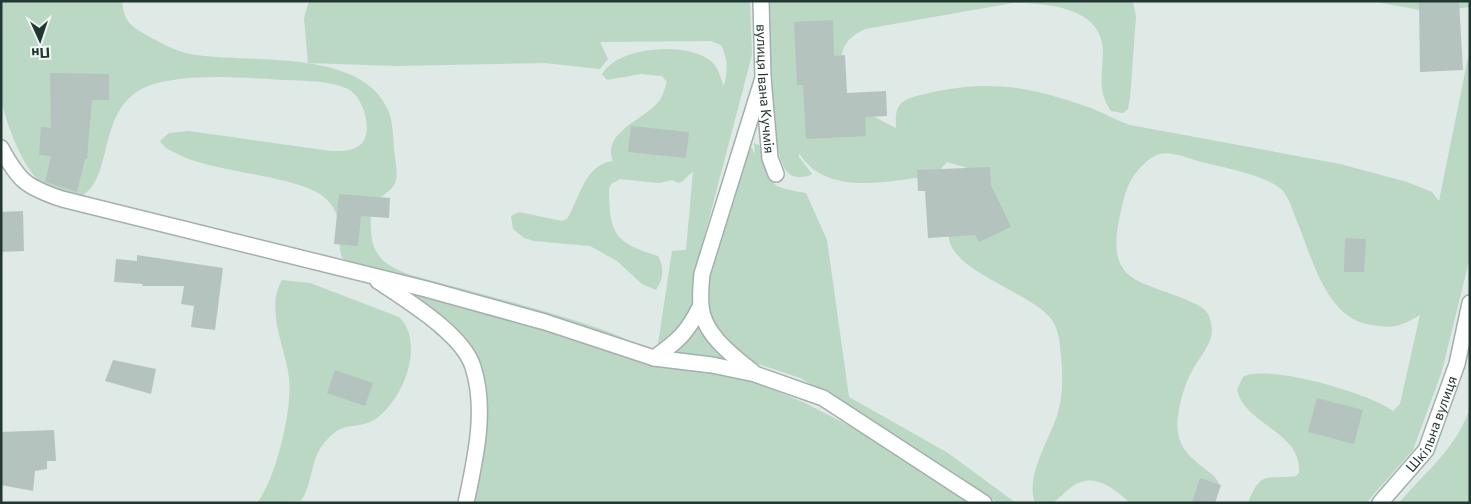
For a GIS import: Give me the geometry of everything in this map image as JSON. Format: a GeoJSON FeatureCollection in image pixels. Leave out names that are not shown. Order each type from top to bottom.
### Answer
{"type":"FeatureCollection","features":[{"type":"Feature","properties":{"kind":"street","name":"вулиця Івана Кучмія"},"geometry":{"type":"LineString","coordinates":[[761,1],[763,78],[770,158],[776,174]]}},
{"type":"Feature","properties":{"kind":"street"},"geometry":{"type":"LineString","coordinates":[[654,358],[678,342],[689,331],[700,307],[702,274],[763,78]]}},
{"type":"Feature","properties":{"kind":"street"},"geometry":{"type":"LineString","coordinates":[[1,148],[23,181],[31,188],[42,193],[99,209],[368,275],[545,322],[654,358],[712,365],[755,374],[823,398],[984,503]]}},
{"type":"Feature","properties":{"kind":"street"},"geometry":{"type":"LineString","coordinates":[[368,275],[436,322],[457,343],[473,366],[478,396],[478,433],[466,503]]}},
{"type":"Feature","properties":{"kind":"street","name":"Шкільна вулиця"},"geometry":{"type":"LineString","coordinates":[[1380,503],[1426,450],[1457,364],[1470,303]]}},
{"type":"Feature","properties":{"kind":"street"},"geometry":{"type":"LineString","coordinates":[[700,307],[711,331],[722,345],[755,374]]}},
{"type":"Feature","properties":{"kind":"green space"},"geometry":{"type":"Polygon","coordinates":[[[1,1],[122,1],[130,24],[161,43],[184,52],[219,57],[302,62],[329,67],[353,76],[373,89],[387,108],[392,123],[396,179],[391,189],[376,200],[371,222],[374,247],[382,260],[411,275],[571,319],[627,340],[639,348],[712,372],[762,385],[805,403],[883,443],[976,503],[469,503],[486,400],[483,373],[471,352],[342,258],[339,224],[335,210],[319,194],[303,186],[283,180],[194,161],[170,150],[160,141],[169,133],[189,131],[331,151],[350,150],[360,145],[367,132],[365,115],[358,99],[353,93],[341,86],[325,82],[226,77],[167,81],[143,89],[126,101],[116,117],[100,172],[92,186],[80,197],[60,192],[43,185],[28,168],[17,146],[1,102],[1,1]]]}},
{"type":"Feature","properties":{"kind":"green space"},"geometry":{"type":"Polygon","coordinates":[[[309,1],[750,1],[752,55],[694,276],[693,311],[669,341],[658,344],[672,251],[686,250],[693,171],[683,181],[678,183],[672,180],[659,183],[620,179],[611,184],[609,188],[611,216],[617,234],[632,246],[658,256],[660,260],[662,277],[656,290],[642,284],[617,261],[590,246],[534,241],[524,238],[513,229],[511,216],[519,212],[562,221],[567,219],[589,176],[603,164],[613,161],[611,151],[613,141],[627,126],[654,107],[660,100],[667,82],[662,76],[641,74],[607,80],[602,74],[611,65],[623,57],[638,52],[671,49],[687,51],[701,55],[712,62],[718,70],[724,86],[727,65],[721,45],[711,41],[600,42],[608,59],[600,69],[545,63],[397,66],[308,63],[304,18],[309,1]]]}},
{"type":"Feature","properties":{"kind":"green space"},"geometry":{"type":"Polygon","coordinates":[[[768,1],[1133,1],[1136,17],[1130,98],[1128,109],[1123,113],[1111,111],[1103,93],[1103,52],[1098,31],[1090,21],[1079,14],[1066,9],[1038,4],[1013,3],[865,29],[847,42],[842,54],[845,89],[853,101],[864,110],[896,128],[899,106],[902,102],[913,97],[971,86],[1010,87],[1028,90],[1088,107],[1130,125],[1340,164],[1407,182],[1432,192],[1439,201],[1470,48],[1469,261],[1442,371],[1413,450],[1366,503],[1248,503],[1257,485],[1266,478],[1296,476],[1299,473],[1298,459],[1292,447],[1242,402],[1237,390],[1243,377],[1255,374],[1273,374],[1319,382],[1364,397],[1393,411],[1400,404],[1420,315],[1408,322],[1386,327],[1356,320],[1343,311],[1322,284],[1291,205],[1283,191],[1266,180],[1243,172],[1166,153],[1153,157],[1146,162],[1135,174],[1128,186],[1119,220],[1116,241],[1118,257],[1123,269],[1132,277],[1197,305],[1208,314],[1212,331],[1210,341],[1189,376],[1181,398],[1178,432],[1181,444],[1188,454],[1212,474],[1218,481],[1220,488],[1211,503],[1130,503],[1116,491],[1101,483],[1086,481],[1077,483],[1056,501],[1051,503],[1035,503],[1033,482],[1035,470],[1057,416],[1060,402],[1062,371],[1059,337],[1052,320],[1041,309],[973,268],[959,257],[951,244],[949,230],[951,223],[974,170],[947,162],[939,171],[928,176],[876,183],[857,183],[840,181],[824,176],[810,167],[799,153],[799,157],[812,174],[805,177],[790,175],[785,169],[777,144],[771,81],[768,1]]]}},
{"type":"Feature","properties":{"kind":"green space"},"geometry":{"type":"Polygon","coordinates":[[[1371,1],[1470,1],[1470,7],[1431,12],[1371,1]]]}},
{"type":"Feature","properties":{"kind":"green space"},"geometry":{"type":"Polygon","coordinates":[[[748,142],[755,154],[754,143],[763,147],[767,170],[772,182],[777,186],[806,193],[827,240],[849,397],[948,453],[1016,503],[998,503],[846,405],[800,378],[758,364],[739,353],[722,338],[710,312],[709,280],[748,142]]]}},
{"type":"Feature","properties":{"kind":"green space"},"geometry":{"type":"Polygon","coordinates":[[[282,280],[310,283],[399,317],[407,328],[411,342],[411,356],[408,372],[402,386],[385,411],[374,420],[339,430],[325,441],[316,458],[309,484],[301,501],[257,503],[271,478],[277,461],[286,424],[290,390],[275,303],[277,291],[282,280]]]}},
{"type":"Feature","properties":{"kind":"green space"},"geometry":{"type":"Polygon","coordinates":[[[699,317],[740,367],[665,356],[699,317]]]}},
{"type":"Feature","properties":{"kind":"green space"},"geometry":{"type":"Polygon","coordinates":[[[1470,407],[1470,503],[1399,503],[1458,435],[1470,407]]]}},
{"type":"Feature","properties":{"kind":"building"},"geometry":{"type":"Polygon","coordinates":[[[1419,1],[1459,1],[1463,70],[1420,72],[1419,1]]]}},
{"type":"Feature","properties":{"kind":"building"},"geometry":{"type":"Polygon","coordinates":[[[833,20],[834,56],[845,55],[847,93],[886,91],[887,116],[865,117],[866,136],[806,139],[803,85],[797,85],[794,22],[833,20]]]}},
{"type":"Feature","properties":{"kind":"building"},"geometry":{"type":"Polygon","coordinates":[[[50,73],[109,74],[109,100],[92,100],[87,159],[85,159],[77,192],[45,182],[51,156],[39,155],[41,127],[51,128],[50,73]]]}},
{"type":"Feature","properties":{"kind":"building"},"geometry":{"type":"Polygon","coordinates":[[[631,126],[689,132],[686,158],[628,152],[631,126]]]}},
{"type":"Feature","properties":{"kind":"building"},"geometry":{"type":"Polygon","coordinates":[[[990,167],[991,185],[1011,227],[979,242],[975,235],[928,238],[925,191],[918,191],[917,170],[990,167]]]}},
{"type":"Feature","properties":{"kind":"building"},"geometry":{"type":"Polygon","coordinates":[[[339,194],[390,198],[389,218],[361,216],[358,246],[334,244],[339,194]]]}},
{"type":"Feature","properties":{"kind":"building"},"geometry":{"type":"Polygon","coordinates":[[[23,211],[24,251],[1,252],[1,212],[23,211]]]}},
{"type":"Feature","properties":{"kind":"building"},"geometry":{"type":"Polygon","coordinates":[[[1345,238],[1366,239],[1364,272],[1344,272],[1345,238]]]}},
{"type":"Feature","properties":{"kind":"building"},"geometry":{"type":"Polygon","coordinates":[[[137,255],[223,268],[215,330],[191,327],[194,306],[181,304],[184,286],[142,286],[143,284],[114,282],[116,259],[137,261],[137,255]]]}},
{"type":"Feature","properties":{"kind":"building"},"geometry":{"type":"Polygon","coordinates":[[[113,360],[156,369],[151,394],[105,381],[113,360]]]}},
{"type":"Feature","properties":{"kind":"building"},"geometry":{"type":"Polygon","coordinates":[[[335,370],[373,383],[365,406],[327,393],[335,370]]]}},
{"type":"Feature","properties":{"kind":"building"},"geometry":{"type":"Polygon","coordinates":[[[1317,398],[1363,410],[1354,444],[1308,432],[1317,398]]]}},
{"type":"Feature","properties":{"kind":"building"},"geometry":{"type":"Polygon","coordinates":[[[54,430],[56,461],[47,461],[47,469],[35,471],[33,491],[1,485],[1,432],[54,430]]]}},
{"type":"Feature","properties":{"kind":"building"},"geometry":{"type":"Polygon","coordinates":[[[1200,478],[1221,485],[1215,503],[1192,503],[1200,478]]]}}]}
